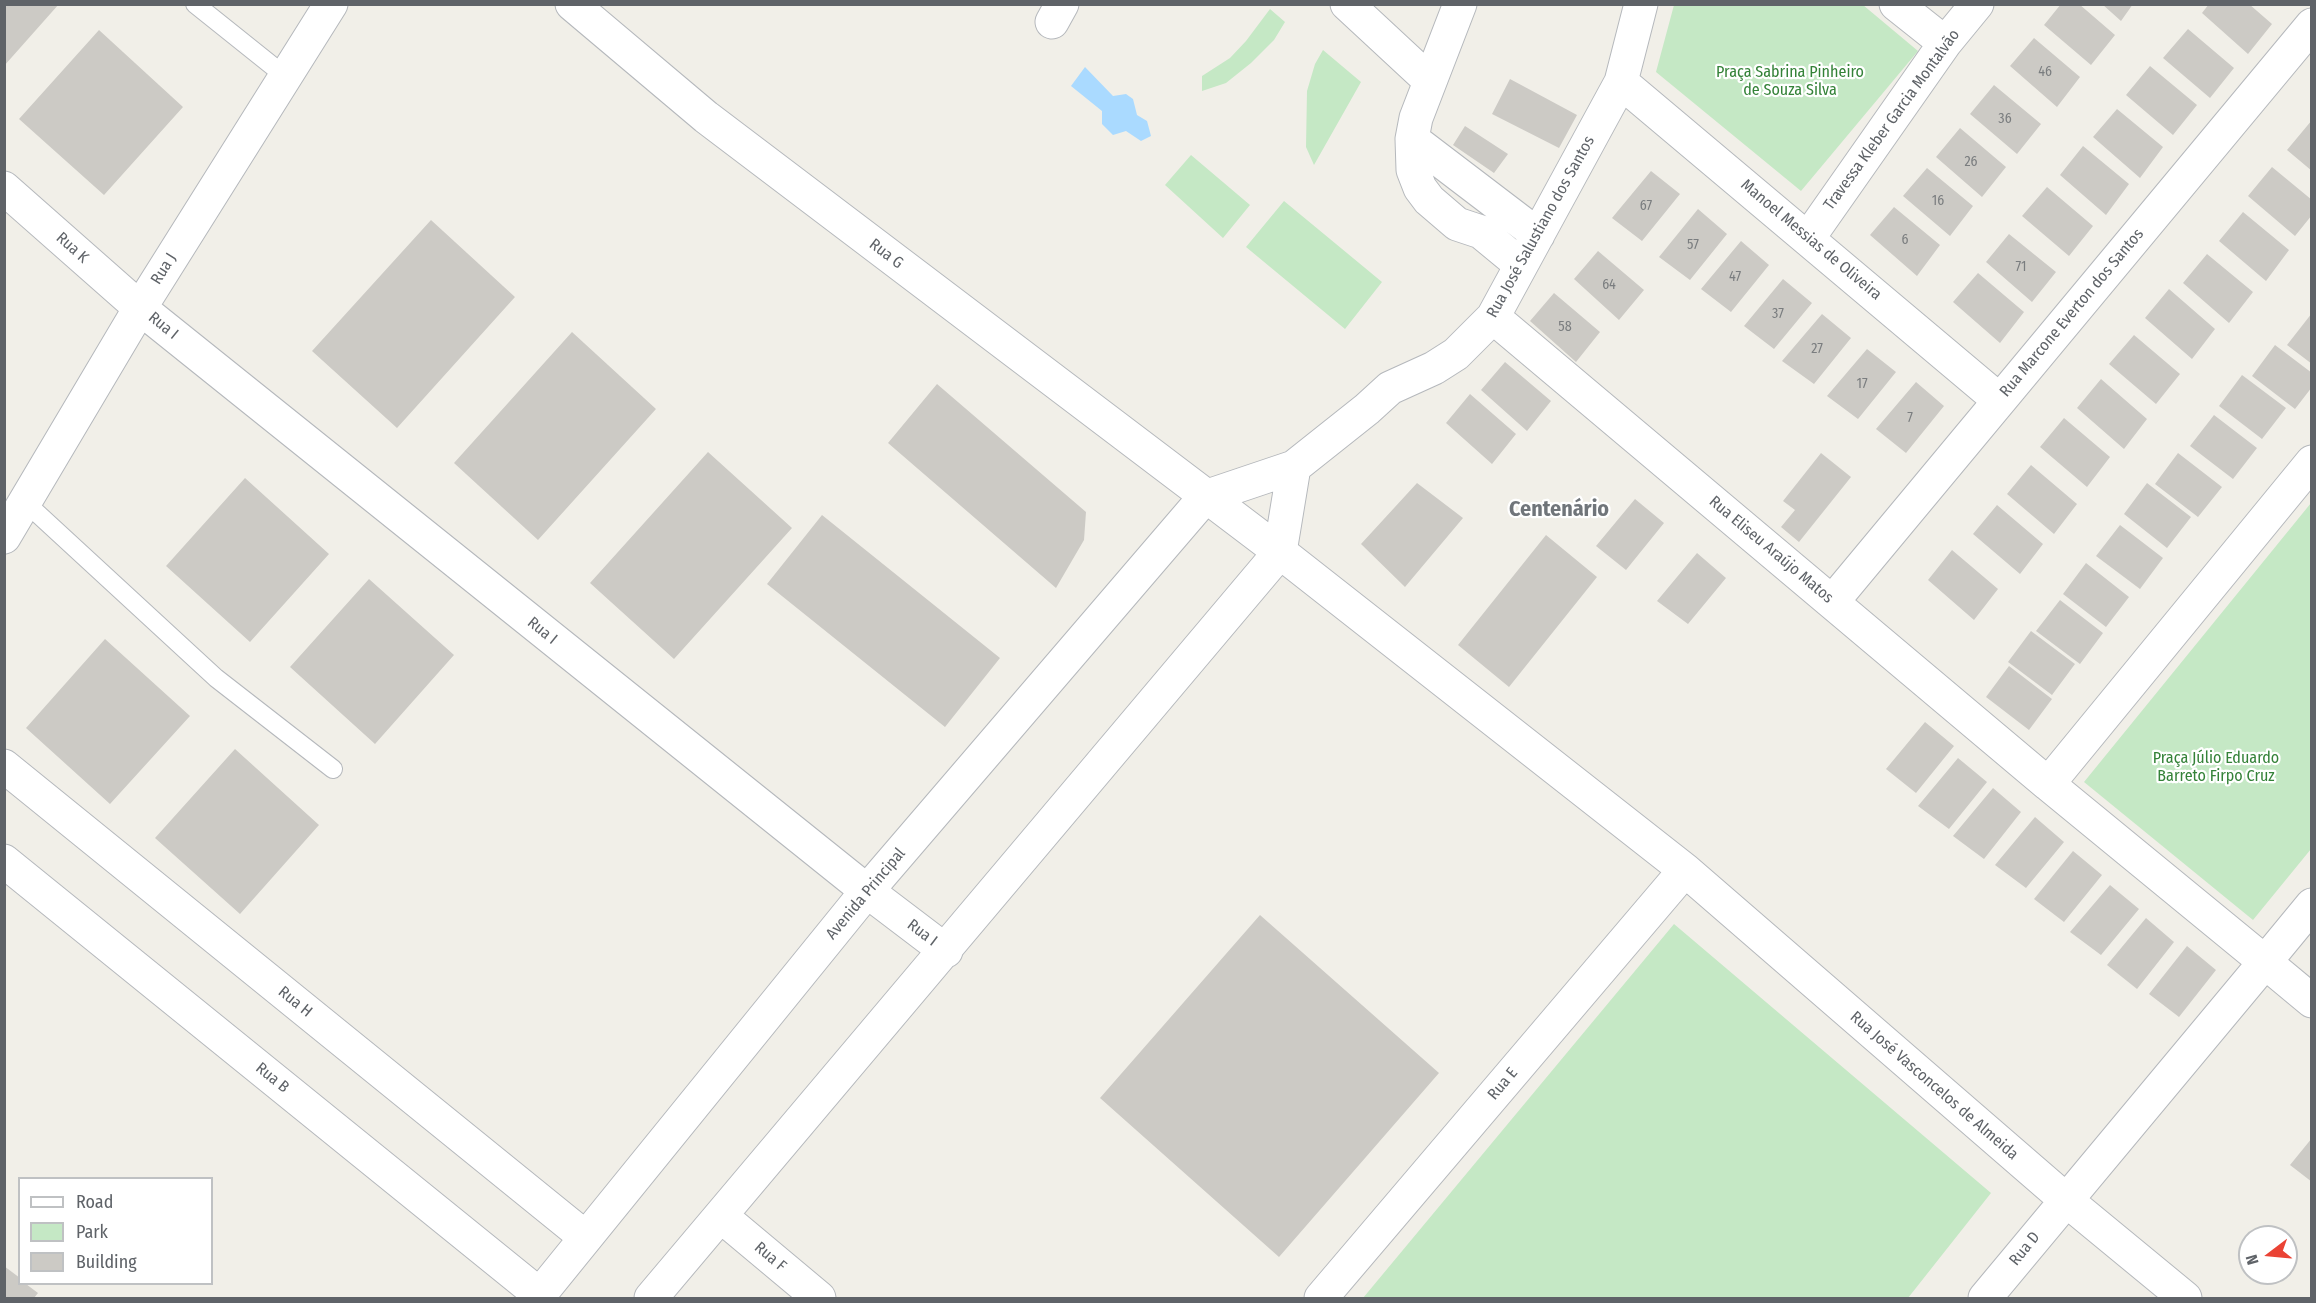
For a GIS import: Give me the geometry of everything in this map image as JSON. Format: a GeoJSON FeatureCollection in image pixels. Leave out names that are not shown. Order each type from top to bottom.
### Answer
{"type":"FeatureCollection","features":[{"type":"Feature","properties":{"kind":"street","name":"Rua J"},"geometry":{"type":"LineString","coordinates":[[4,537],[140,308],[331,4]]}},
{"type":"Feature","properties":{"kind":"street","name":"Rua G"},"geometry":{"type":"LineString","coordinates":[[572,4],[706,117],[1280,552]]}},
{"type":"Feature","properties":{"kind":"street"},"geometry":{"type":"LineString","coordinates":[[1347,4],[1430,81]]}},
{"type":"Feature","properties":{"kind":"street"},"geometry":{"type":"LineString","coordinates":[[1460,4],[1416,118],[1412,139],[1413,170],[1420,188],[1429,200],[1457,224],[1481,232],[1521,265]]}},
{"type":"Feature","properties":{"kind":"street","name":"Rua José Salustiano dos Santos"},"geometry":{"type":"LineString","coordinates":[[1205,497],[1294,467],[1367,409],[1389,388],[1434,368],[1456,354],[1493,317],[1621,82],[1641,4]]}},
{"type":"Feature","properties":{"kind":"street"},"geometry":{"type":"LineString","coordinates":[[1896,4],[1945,43]]}},
{"type":"Feature","properties":{"kind":"street","name":"Travessa Kleber Garcia Montalvão"},"geometry":{"type":"LineString","coordinates":[[1809,237],[1945,43],[1977,4]]}},
{"type":"Feature","properties":{"kind":"street","name":"Rua Marcone Everton dos Santos"},"geometry":{"type":"LineString","coordinates":[[1833,601],[2312,24]]}},
{"type":"Feature","properties":{"kind":"street","name":"Manoel Messias de Oliveira"},"geometry":{"type":"LineString","coordinates":[[1621,82],[1809,237],[2000,400]]}},
{"type":"Feature","properties":{"kind":"street"},"geometry":{"type":"LineString","coordinates":[[1412,139],[1538,235]]}},
{"type":"Feature","properties":{"kind":"street","name":"Rua K"},"geometry":{"type":"LineString","coordinates":[[4,188],[140,308]]}},
{"type":"Feature","properties":{"kind":"street","name":"Rua I"},"geometry":{"type":"LineString","coordinates":[[140,308],[867,891],[946,951]]}},
{"type":"Feature","properties":{"kind":"street","name":"Rua Eliseu Araújo Matos"},"geometry":{"type":"LineString","coordinates":[[1493,317],[2048,784]]}},
{"type":"Feature","properties":{"kind":"street"},"geometry":{"type":"LineString","coordinates":[[2312,462],[2048,784],[2312,1001]]}},
{"type":"Feature","properties":{"kind":"street"},"geometry":{"type":"LineString","coordinates":[[651,1299],[1280,552],[1294,467]]}},
{"type":"Feature","properties":{"kind":"street","name":"Avenida Principal"},"geometry":{"type":"LineString","coordinates":[[538,1297],[867,891],[1205,497]]}},
{"type":"Feature","properties":{"kind":"street","name":"Rua José Vasconcelos de Almeida"},"geometry":{"type":"LineString","coordinates":[[1280,552],[1685,870],[2066,1200],[2185,1299]]}},
{"type":"Feature","properties":{"kind":"street","name":"Rua H"},"geometry":{"type":"LineString","coordinates":[[4,766],[585,1237]]}},
{"type":"Feature","properties":{"kind":"street","name":"Rua B"},"geometry":{"type":"LineString","coordinates":[[4,861],[538,1297]]}},
{"type":"Feature","properties":{"kind":"street","name":"Rua E"},"geometry":{"type":"LineString","coordinates":[[1322,1299],[1685,870]]}},
{"type":"Feature","properties":{"kind":"street"},"geometry":{"type":"LineString","coordinates":[[2265,962],[2312,905]]}},
{"type":"Feature","properties":{"kind":"street","name":"Rua D"},"geometry":{"type":"LineString","coordinates":[[1985,1299],[2265,962]]}},
{"type":"Feature","properties":{"kind":"street","name":"Rua F"},"geometry":{"type":"LineString","coordinates":[[721,1216],[819,1299]]}},
{"type":"Feature","properties":{"kind":"lane"},"geometry":{"type":"LineString","coordinates":[[195,4],[285,76]]}},
{"type":"Feature","properties":{"kind":"lane"},"geometry":{"type":"LineString","coordinates":[[25,502],[216,678],[333,769]]}},
{"type":"Feature","properties":{"kind":"green space","name":"Praça Sabrina Pinheiro de Souza Silva"},"geometry":{"type":"Polygon","coordinates":[[[1674,5],[1863,5],[1918,51],[1801,191],[1656,72],[1674,5]]]}},
{"type":"Feature","properties":{"kind":"green space"},"geometry":{"type":"Polygon","coordinates":[[[1270,9],[1285,22],[1274,40],[1226,83],[1202,91],[1202,76],[1230,58],[1270,9]]]}},
{"type":"Feature","properties":{"kind":"green space"},"geometry":{"type":"Polygon","coordinates":[[[1323,50],[1361,82],[1314,165],[1306,147],[1307,91],[1315,64],[1323,50]]]}},
{"type":"Feature","properties":{"kind":"green space"},"geometry":{"type":"Polygon","coordinates":[[[1191,155],[1250,205],[1223,238],[1165,185],[1191,155]]]}},
{"type":"Feature","properties":{"kind":"green space"},"geometry":{"type":"Polygon","coordinates":[[[1284,201],[1382,282],[1345,329],[1246,247],[1284,201]]]}},
{"type":"Feature","properties":{"kind":"green space","name":"Praça Júlio Eduardo Barreto Firpo Cruz"},"geometry":{"type":"Polygon","coordinates":[[[2311,503],[2311,849],[2253,920],[2084,782],[2311,503]]]}},
{"type":"Feature","properties":{"kind":"green space"},"geometry":{"type":"Polygon","coordinates":[[[1674,924],[1991,1193],[1908,1298],[1363,1298],[1674,924]]]}},
{"type":"Feature","properties":{"kind":"water"},"geometry":{"type":"Polygon","coordinates":[[[1085,67],[1113,96],[1126,94],[1133,99],[1137,115],[1147,121],[1151,136],[1141,141],[1126,131],[1113,135],[1102,124],[1102,111],[1071,86],[1085,67]]]}},
{"type":"Feature","properties":{"kind":"building"},"geometry":{"type":"Polygon","coordinates":[[[4,4],[59,4],[4,66],[4,4]]]}},
{"type":"Feature","properties":{"kind":"building"},"geometry":{"type":"Polygon","coordinates":[[[2061,4],[2079,4],[2115,35],[2091,65],[2044,25],[2061,4]]]}},
{"type":"Feature","properties":{"kind":"building"},"geometry":{"type":"Polygon","coordinates":[[[2102,4],[2133,4],[2121,21],[2102,4]]]}},
{"type":"Feature","properties":{"kind":"building"},"geometry":{"type":"Polygon","coordinates":[[[2209,4],[2249,4],[2272,24],[2248,54],[2202,13],[2209,4]]]}},
{"type":"Feature","properties":{"kind":"building"},"geometry":{"type":"Polygon","coordinates":[[[2188,29],[2234,68],[2210,98],[2163,58],[2188,29]]]}},
{"type":"Feature","properties":{"kind":"building"},"geometry":{"type":"Polygon","coordinates":[[[99,30],[183,107],[104,195],[19,119],[99,30]]]}},
{"type":"Feature","properties":{"kind":"building"},"geometry":{"type":"Polygon","coordinates":[[[2034,38],[2080,77],[2057,107],[2010,66],[2034,38]]]}},
{"type":"Feature","properties":{"kind":"building"},"geometry":{"type":"Polygon","coordinates":[[[2150,66],[2197,105],[2173,135],[2126,95],[2150,66]]]}},
{"type":"Feature","properties":{"kind":"building"},"geometry":{"type":"Polygon","coordinates":[[[1510,79],[1577,115],[1559,148],[1492,114],[1510,79]]]}},
{"type":"Feature","properties":{"kind":"building"},"geometry":{"type":"Polygon","coordinates":[[[1994,85],[2041,124],[2017,154],[1970,114],[1994,85]]]}},
{"type":"Feature","properties":{"kind":"building"},"geometry":{"type":"Polygon","coordinates":[[[2117,109],[2163,147],[2140,178],[2093,137],[2117,109]]]}},
{"type":"Feature","properties":{"kind":"building"},"geometry":{"type":"Polygon","coordinates":[[[2312,120],[2312,171],[2287,150],[2312,120]]]}},
{"type":"Feature","properties":{"kind":"building"},"geometry":{"type":"Polygon","coordinates":[[[1465,126],[1508,154],[1494,173],[1453,145],[1465,126]]]}},
{"type":"Feature","properties":{"kind":"building"},"geometry":{"type":"Polygon","coordinates":[[[1960,128],[2006,167],[1982,197],[1936,157],[1960,128]]]}},
{"type":"Feature","properties":{"kind":"building"},"geometry":{"type":"Polygon","coordinates":[[[2083,146],[2129,184],[2106,215],[2060,175],[2083,146]]]}},
{"type":"Feature","properties":{"kind":"building"},"geometry":{"type":"Polygon","coordinates":[[[2272,167],[2312,200],[2312,215],[2295,236],[2248,196],[2272,167]]]}},
{"type":"Feature","properties":{"kind":"building"},"geometry":{"type":"Polygon","coordinates":[[[1927,168],[1973,206],[1950,236],[1903,196],[1927,168]]]}},
{"type":"Feature","properties":{"kind":"building"},"geometry":{"type":"Polygon","coordinates":[[[1651,171],[1680,194],[1642,241],[1612,218],[1651,171]]]}},
{"type":"Feature","properties":{"kind":"building"},"geometry":{"type":"Polygon","coordinates":[[[2047,187],[2093,226],[2069,256],[2022,216],[2047,187]]]}},
{"type":"Feature","properties":{"kind":"building"},"geometry":{"type":"Polygon","coordinates":[[[1894,207],[1940,245],[1917,276],[1870,235],[1894,207]]]}},
{"type":"Feature","properties":{"kind":"building"},"geometry":{"type":"Polygon","coordinates":[[[1698,209],[1727,234],[1690,280],[1659,257],[1698,209]]]}},
{"type":"Feature","properties":{"kind":"building"},"geometry":{"type":"Polygon","coordinates":[[[2243,212],[2289,250],[2266,281],[2219,241],[2243,212]]]}},
{"type":"Feature","properties":{"kind":"building"},"geometry":{"type":"Polygon","coordinates":[[[431,220],[515,297],[397,428],[312,351],[431,220]]]}},
{"type":"Feature","properties":{"kind":"building"},"geometry":{"type":"Polygon","coordinates":[[[2009,234],[2056,272],[2032,302],[1986,262],[2009,234]]]}},
{"type":"Feature","properties":{"kind":"building"},"geometry":{"type":"Polygon","coordinates":[[[1741,241],[1769,265],[1731,312],[1701,289],[1741,241]]]}},
{"type":"Feature","properties":{"kind":"building"},"geometry":{"type":"Polygon","coordinates":[[[1598,251],[1644,290],[1619,320],[1574,279],[1598,251]]]}},
{"type":"Feature","properties":{"kind":"building"},"geometry":{"type":"Polygon","coordinates":[[[2207,254],[2253,292],[2229,323],[2183,283],[2207,254]]]}},
{"type":"Feature","properties":{"kind":"building"},"geometry":{"type":"Polygon","coordinates":[[[1978,273],[2024,312],[2000,343],[1953,302],[1978,273]]]}},
{"type":"Feature","properties":{"kind":"building"},"geometry":{"type":"Polygon","coordinates":[[[1783,279],[1812,303],[1774,349],[1744,326],[1783,279]]]}},
{"type":"Feature","properties":{"kind":"building"},"geometry":{"type":"Polygon","coordinates":[[[2169,289],[2215,329],[2192,359],[2145,318],[2169,289]]]}},
{"type":"Feature","properties":{"kind":"building"},"geometry":{"type":"Polygon","coordinates":[[[1554,293],[1600,332],[1576,362],[1530,321],[1554,293]]]}},
{"type":"Feature","properties":{"kind":"building"},"geometry":{"type":"Polygon","coordinates":[[[2312,313],[2312,364],[2287,345],[2312,313]]]}},
{"type":"Feature","properties":{"kind":"building"},"geometry":{"type":"Polygon","coordinates":[[[1822,314],[1851,338],[1814,384],[1782,361],[1822,314]]]}},
{"type":"Feature","properties":{"kind":"building"},"geometry":{"type":"Polygon","coordinates":[[[572,332],[656,409],[538,540],[454,463],[572,332]]]}},
{"type":"Feature","properties":{"kind":"building"},"geometry":{"type":"Polygon","coordinates":[[[2134,335],[2180,374],[2156,404],[2109,364],[2134,335]]]}},
{"type":"Feature","properties":{"kind":"building"},"geometry":{"type":"Polygon","coordinates":[[[2275,345],[2312,373],[2312,387],[2295,409],[2252,376],[2275,345]]]}},
{"type":"Feature","properties":{"kind":"building"},"geometry":{"type":"Polygon","coordinates":[[[1867,349],[1896,372],[1858,419],[1827,396],[1867,349]]]}},
{"type":"Feature","properties":{"kind":"building"},"geometry":{"type":"Polygon","coordinates":[[[1505,362],[1551,401],[1527,431],[1481,390],[1505,362]]]}},
{"type":"Feature","properties":{"kind":"building"},"geometry":{"type":"Polygon","coordinates":[[[2242,375],[2286,408],[2262,439],[2219,406],[2242,375]]]}},
{"type":"Feature","properties":{"kind":"building"},"geometry":{"type":"Polygon","coordinates":[[[2101,379],[2147,419],[2124,449],[2077,408],[2101,379]]]}},
{"type":"Feature","properties":{"kind":"building"},"geometry":{"type":"Polygon","coordinates":[[[1916,382],[1944,406],[1906,453],[1876,429],[1916,382]]]}},
{"type":"Feature","properties":{"kind":"building"},"geometry":{"type":"Polygon","coordinates":[[[937,384],[1086,512],[1084,540],[1056,588],[888,443],[937,384]]]}},
{"type":"Feature","properties":{"kind":"building"},"geometry":{"type":"Polygon","coordinates":[[[1470,394],[1516,434],[1492,464],[1446,423],[1470,394]]]}},
{"type":"Feature","properties":{"kind":"building"},"geometry":{"type":"Polygon","coordinates":[[[2214,415],[2257,448],[2233,479],[2190,446],[2214,415]]]}},
{"type":"Feature","properties":{"kind":"building"},"geometry":{"type":"Polygon","coordinates":[[[2064,418],[2110,457],[2087,487],[2040,447],[2064,418]]]}},
{"type":"Feature","properties":{"kind":"building"},"geometry":{"type":"Polygon","coordinates":[[[708,452],[792,528],[674,659],[590,583],[708,452]]]}},
{"type":"Feature","properties":{"kind":"building"},"geometry":{"type":"Polygon","coordinates":[[[1821,453],[1851,477],[1799,542],[1781,527],[1795,510],[1783,501],[1821,453]]]}},
{"type":"Feature","properties":{"kind":"building"},"geometry":{"type":"Polygon","coordinates":[[[2178,453],[2222,487],[2198,517],[2155,484],[2178,453]]]}},
{"type":"Feature","properties":{"kind":"building"},"geometry":{"type":"Polygon","coordinates":[[[2031,465],[2077,504],[2054,534],[2007,494],[2031,465]]]}},
{"type":"Feature","properties":{"kind":"building"},"geometry":{"type":"Polygon","coordinates":[[[245,478],[329,554],[250,642],[166,566],[245,478]]]}},
{"type":"Feature","properties":{"kind":"building"},"geometry":{"type":"Polygon","coordinates":[[[1417,483],[1463,518],[1405,587],[1361,544],[1417,483]]]}},
{"type":"Feature","properties":{"kind":"building"},"geometry":{"type":"Polygon","coordinates":[[[2147,483],[2191,517],[2167,548],[2124,514],[2147,483]]]}},
{"type":"Feature","properties":{"kind":"building"},"geometry":{"type":"Polygon","coordinates":[[[1635,499],[1664,523],[1626,570],[1596,546],[1635,499]]]}},
{"type":"Feature","properties":{"kind":"building"},"geometry":{"type":"Polygon","coordinates":[[[1997,505],[2043,544],[2020,574],[1973,534],[1997,505]]]}},
{"type":"Feature","properties":{"kind":"building"},"geometry":{"type":"Polygon","coordinates":[[[822,515],[1000,658],[945,727],[767,584],[822,515]]]}},
{"type":"Feature","properties":{"kind":"building"},"geometry":{"type":"Polygon","coordinates":[[[2120,525],[2163,558],[2140,589],[2096,556],[2120,525]]]}},
{"type":"Feature","properties":{"kind":"building"},"geometry":{"type":"Polygon","coordinates":[[[1546,535],[1597,577],[1509,687],[1458,645],[1546,535]]]}},
{"type":"Feature","properties":{"kind":"building"},"geometry":{"type":"Polygon","coordinates":[[[1952,550],[1998,589],[1974,620],[1928,580],[1952,550]]]}},
{"type":"Feature","properties":{"kind":"building"},"geometry":{"type":"Polygon","coordinates":[[[1697,553],[1726,578],[1688,624],[1657,601],[1697,553]]]}},
{"type":"Feature","properties":{"kind":"building"},"geometry":{"type":"Polygon","coordinates":[[[2086,563],[2129,597],[2106,627],[2063,594],[2086,563]]]}},
{"type":"Feature","properties":{"kind":"building"},"geometry":{"type":"Polygon","coordinates":[[[369,579],[454,655],[375,744],[290,667],[369,579]]]}},
{"type":"Feature","properties":{"kind":"building"},"geometry":{"type":"Polygon","coordinates":[[[2060,600],[2103,633],[2080,664],[2036,631],[2060,600]]]}},
{"type":"Feature","properties":{"kind":"building"},"geometry":{"type":"Polygon","coordinates":[[[2031,631],[2075,664],[2052,695],[2008,662],[2031,631]]]}},
{"type":"Feature","properties":{"kind":"building"},"geometry":{"type":"Polygon","coordinates":[[[105,639],[190,716],[110,804],[26,728],[105,639]]]}},
{"type":"Feature","properties":{"kind":"building"},"geometry":{"type":"Polygon","coordinates":[[[2009,666],[2052,699],[2029,730],[1986,697],[2009,666]]]}},
{"type":"Feature","properties":{"kind":"building"},"geometry":{"type":"Polygon","coordinates":[[[1925,722],[1954,746],[1916,793],[1886,769],[1925,722]]]}},
{"type":"Feature","properties":{"kind":"building"},"geometry":{"type":"Polygon","coordinates":[[[235,749],[319,825],[240,914],[155,838],[235,749]]]}},
{"type":"Feature","properties":{"kind":"building"},"geometry":{"type":"Polygon","coordinates":[[[1958,758],[1987,782],[1949,829],[1918,806],[1958,758]]]}},
{"type":"Feature","properties":{"kind":"building"},"geometry":{"type":"Polygon","coordinates":[[[1993,788],[2021,812],[1984,859],[1953,836],[1993,788]]]}},
{"type":"Feature","properties":{"kind":"building"},"geometry":{"type":"Polygon","coordinates":[[[2035,817],[2064,842],[2026,888],[1995,865],[2035,817]]]}},
{"type":"Feature","properties":{"kind":"building"},"geometry":{"type":"Polygon","coordinates":[[[2073,851],[2102,875],[2064,922],[2034,899],[2073,851]]]}},
{"type":"Feature","properties":{"kind":"building"},"geometry":{"type":"Polygon","coordinates":[[[2110,885],[2139,909],[2101,955],[2070,932],[2110,885]]]}},
{"type":"Feature","properties":{"kind":"building"},"geometry":{"type":"Polygon","coordinates":[[[1260,915],[1439,1073],[1279,1257],[1100,1098],[1260,915]]]}},
{"type":"Feature","properties":{"kind":"building"},"geometry":{"type":"Polygon","coordinates":[[[2146,918],[2174,942],[2137,989],[2107,965],[2146,918]]]}},
{"type":"Feature","properties":{"kind":"building"},"geometry":{"type":"Polygon","coordinates":[[[2187,946],[2216,970],[2179,1017],[2149,994],[2187,946]]]}},
{"type":"Feature","properties":{"kind":"building"},"geometry":{"type":"Polygon","coordinates":[[[2312,1138],[2312,1182],[2290,1165],[2312,1138]]]}},
{"type":"Feature","properties":{"kind":"building"},"geometry":{"type":"Polygon","coordinates":[[[4,1266],[18,1276],[18,1285],[27,1285],[38,1293],[34,1298],[4,1298],[4,1266]]]}},
{"type":"Feature","properties":{"kind":"district","name":"Centenário"},"geometry":{"type":"Point","coordinates":[1559,510]}}]}
